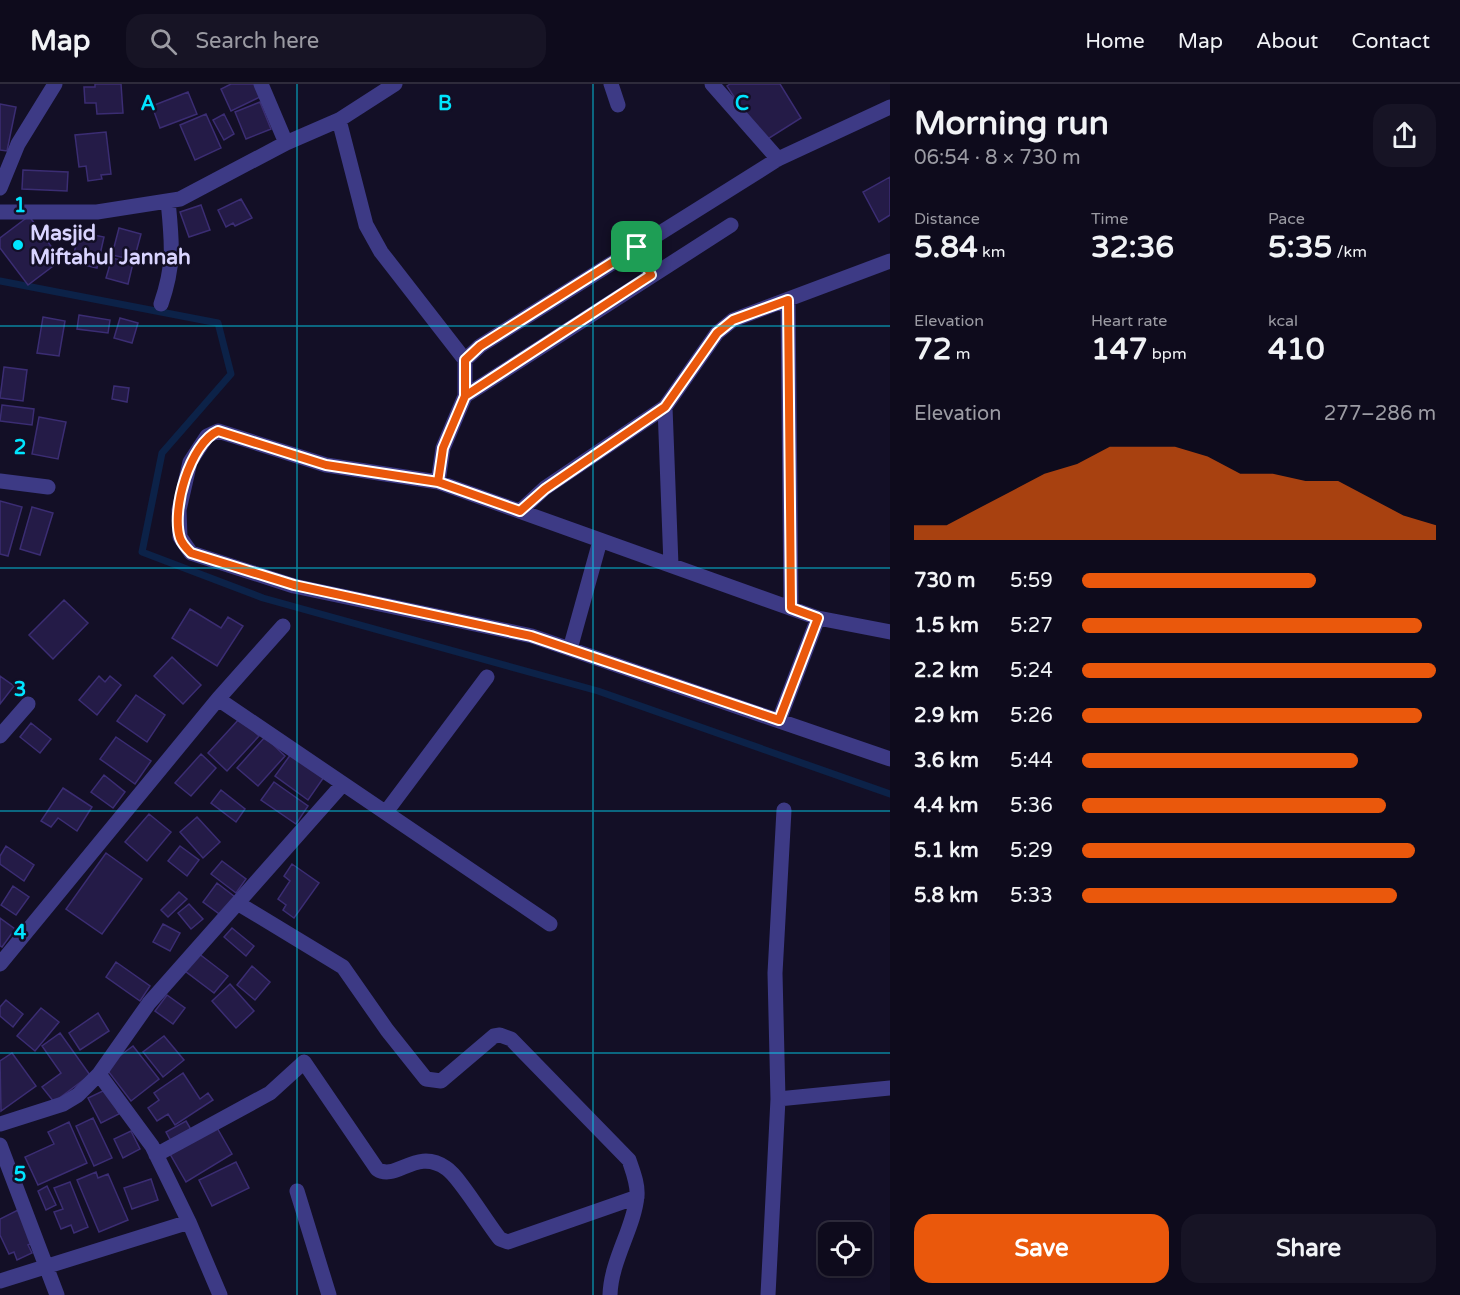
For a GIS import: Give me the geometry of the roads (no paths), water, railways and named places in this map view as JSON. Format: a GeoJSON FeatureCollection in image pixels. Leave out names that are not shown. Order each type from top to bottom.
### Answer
{"type":"FeatureCollection","features":[{"type":"Feature","properties":{"kind":"street"},"geometry":{"type":"LineString","coordinates":[[0,188],[18,144],[55,84]]}},
{"type":"Feature","properties":{"kind":"street"},"geometry":{"type":"LineString","coordinates":[[261,84],[286,143]]}},
{"type":"Feature","properties":{"kind":"street"},"geometry":{"type":"LineString","coordinates":[[0,212],[97,212],[180,199],[286,143],[339,120],[394,84]]}},
{"type":"Feature","properties":{"kind":"street"},"geometry":{"type":"LineString","coordinates":[[611,84],[618,105]]}},
{"type":"Feature","properties":{"kind":"street"},"geometry":{"type":"LineString","coordinates":[[712,84],[778,159]]}},
{"type":"Feature","properties":{"kind":"street"},"geometry":{"type":"LineString","coordinates":[[465,360],[480,346],[778,159],[890,107]]}},
{"type":"Feature","properties":{"kind":"street"},"geometry":{"type":"LineString","coordinates":[[339,120],[366,225],[381,252],[465,360],[465,396],[443,448],[438,482]]}},
{"type":"Feature","properties":{"kind":"street"},"geometry":{"type":"LineString","coordinates":[[161,304],[171,277],[173,251],[168,201]]}},
{"type":"Feature","properties":{"kind":"street"},"geometry":{"type":"LineString","coordinates":[[465,396],[731,225]]}},
{"type":"Feature","properties":{"kind":"street"},"geometry":{"type":"LineString","coordinates":[[637,247],[651,275]]}},
{"type":"Feature","properties":{"kind":"street"},"geometry":{"type":"LineString","coordinates":[[520,511],[545,489],[665,407],[717,333],[733,320],[890,261]]}},
{"type":"Feature","properties":{"kind":"street"},"geometry":{"type":"LineString","coordinates":[[788,300],[791,608]]}},
{"type":"Feature","properties":{"kind":"street"},"geometry":{"type":"LineString","coordinates":[[665,407],[671,565]]}},
{"type":"Feature","properties":{"kind":"street"},"geometry":{"type":"LineString","coordinates":[[890,632],[818,618],[600,542],[438,482],[326,465],[218,431],[207,436],[190,462],[179,510],[180,537],[191,553],[294,585],[531,636],[779,720],[863,752],[890,759]]}},
{"type":"Feature","properties":{"kind":"street"},"geometry":{"type":"LineString","coordinates":[[0,481],[48,487]]}},
{"type":"Feature","properties":{"kind":"street"},"geometry":{"type":"LineString","coordinates":[[570,649],[600,542]]}},
{"type":"Feature","properties":{"kind":"street"},"geometry":{"type":"LineString","coordinates":[[779,720],[818,618]]}},
{"type":"Feature","properties":{"kind":"street"},"geometry":{"type":"LineString","coordinates":[[0,964],[218,699],[283,626]]}},
{"type":"Feature","properties":{"kind":"street"},"geometry":{"type":"LineString","coordinates":[[386,812],[488,677]]}},
{"type":"Feature","properties":{"kind":"street"},"geometry":{"type":"LineString","coordinates":[[218,699],[550,924]]}},
{"type":"Feature","properties":{"kind":"street"},"geometry":{"type":"LineString","coordinates":[[0,736],[27,704]]}},
{"type":"Feature","properties":{"kind":"street"},"geometry":{"type":"LineString","coordinates":[[0,1124],[63,1104],[78,1095],[99,1074],[149,1003],[342,785]]}},
{"type":"Feature","properties":{"kind":"street"},"geometry":{"type":"LineString","coordinates":[[768,1295],[778,1099],[775,973],[784,810]]}},
{"type":"Feature","properties":{"kind":"street"},"geometry":{"type":"LineString","coordinates":[[239,904],[343,967],[426,1079],[441,1081],[494,1036],[501,1035],[511,1039],[628,1160],[635,1177],[637,1197],[610,1280],[610,1295]]}},
{"type":"Feature","properties":{"kind":"street"},"geometry":{"type":"LineString","coordinates":[[156,1155],[270,1093],[304,1062],[377,1169],[383,1173],[392,1173],[403,1165],[418,1160],[447,1168],[500,1239],[508,1242],[637,1197]]}},
{"type":"Feature","properties":{"kind":"street"},"geometry":{"type":"LineString","coordinates":[[99,1074],[156,1155],[189,1222],[220,1295]]}},
{"type":"Feature","properties":{"kind":"street"},"geometry":{"type":"LineString","coordinates":[[778,1099],[890,1088]]}},
{"type":"Feature","properties":{"kind":"street"},"geometry":{"type":"LineString","coordinates":[[0,1145],[57,1295]]}},
{"type":"Feature","properties":{"kind":"street"},"geometry":{"type":"LineString","coordinates":[[297,1191],[329,1295]]}},
{"type":"Feature","properties":{"kind":"street"},"geometry":{"type":"LineString","coordinates":[[0,1281],[45,1265],[189,1222]]}},
{"type":"Feature","properties":{"kind":"waterway"},"geometry":{"type":"LineString","coordinates":[[0,281],[218,323],[231,374],[162,453],[142,552],[263,598],[598,691],[890,794]]}},
{"type":"Feature","properties":{"kind":"place","name":"Masjid Miftahul Jannah"},"geometry":{"type":"Point","coordinates":[18,245]}}]}
